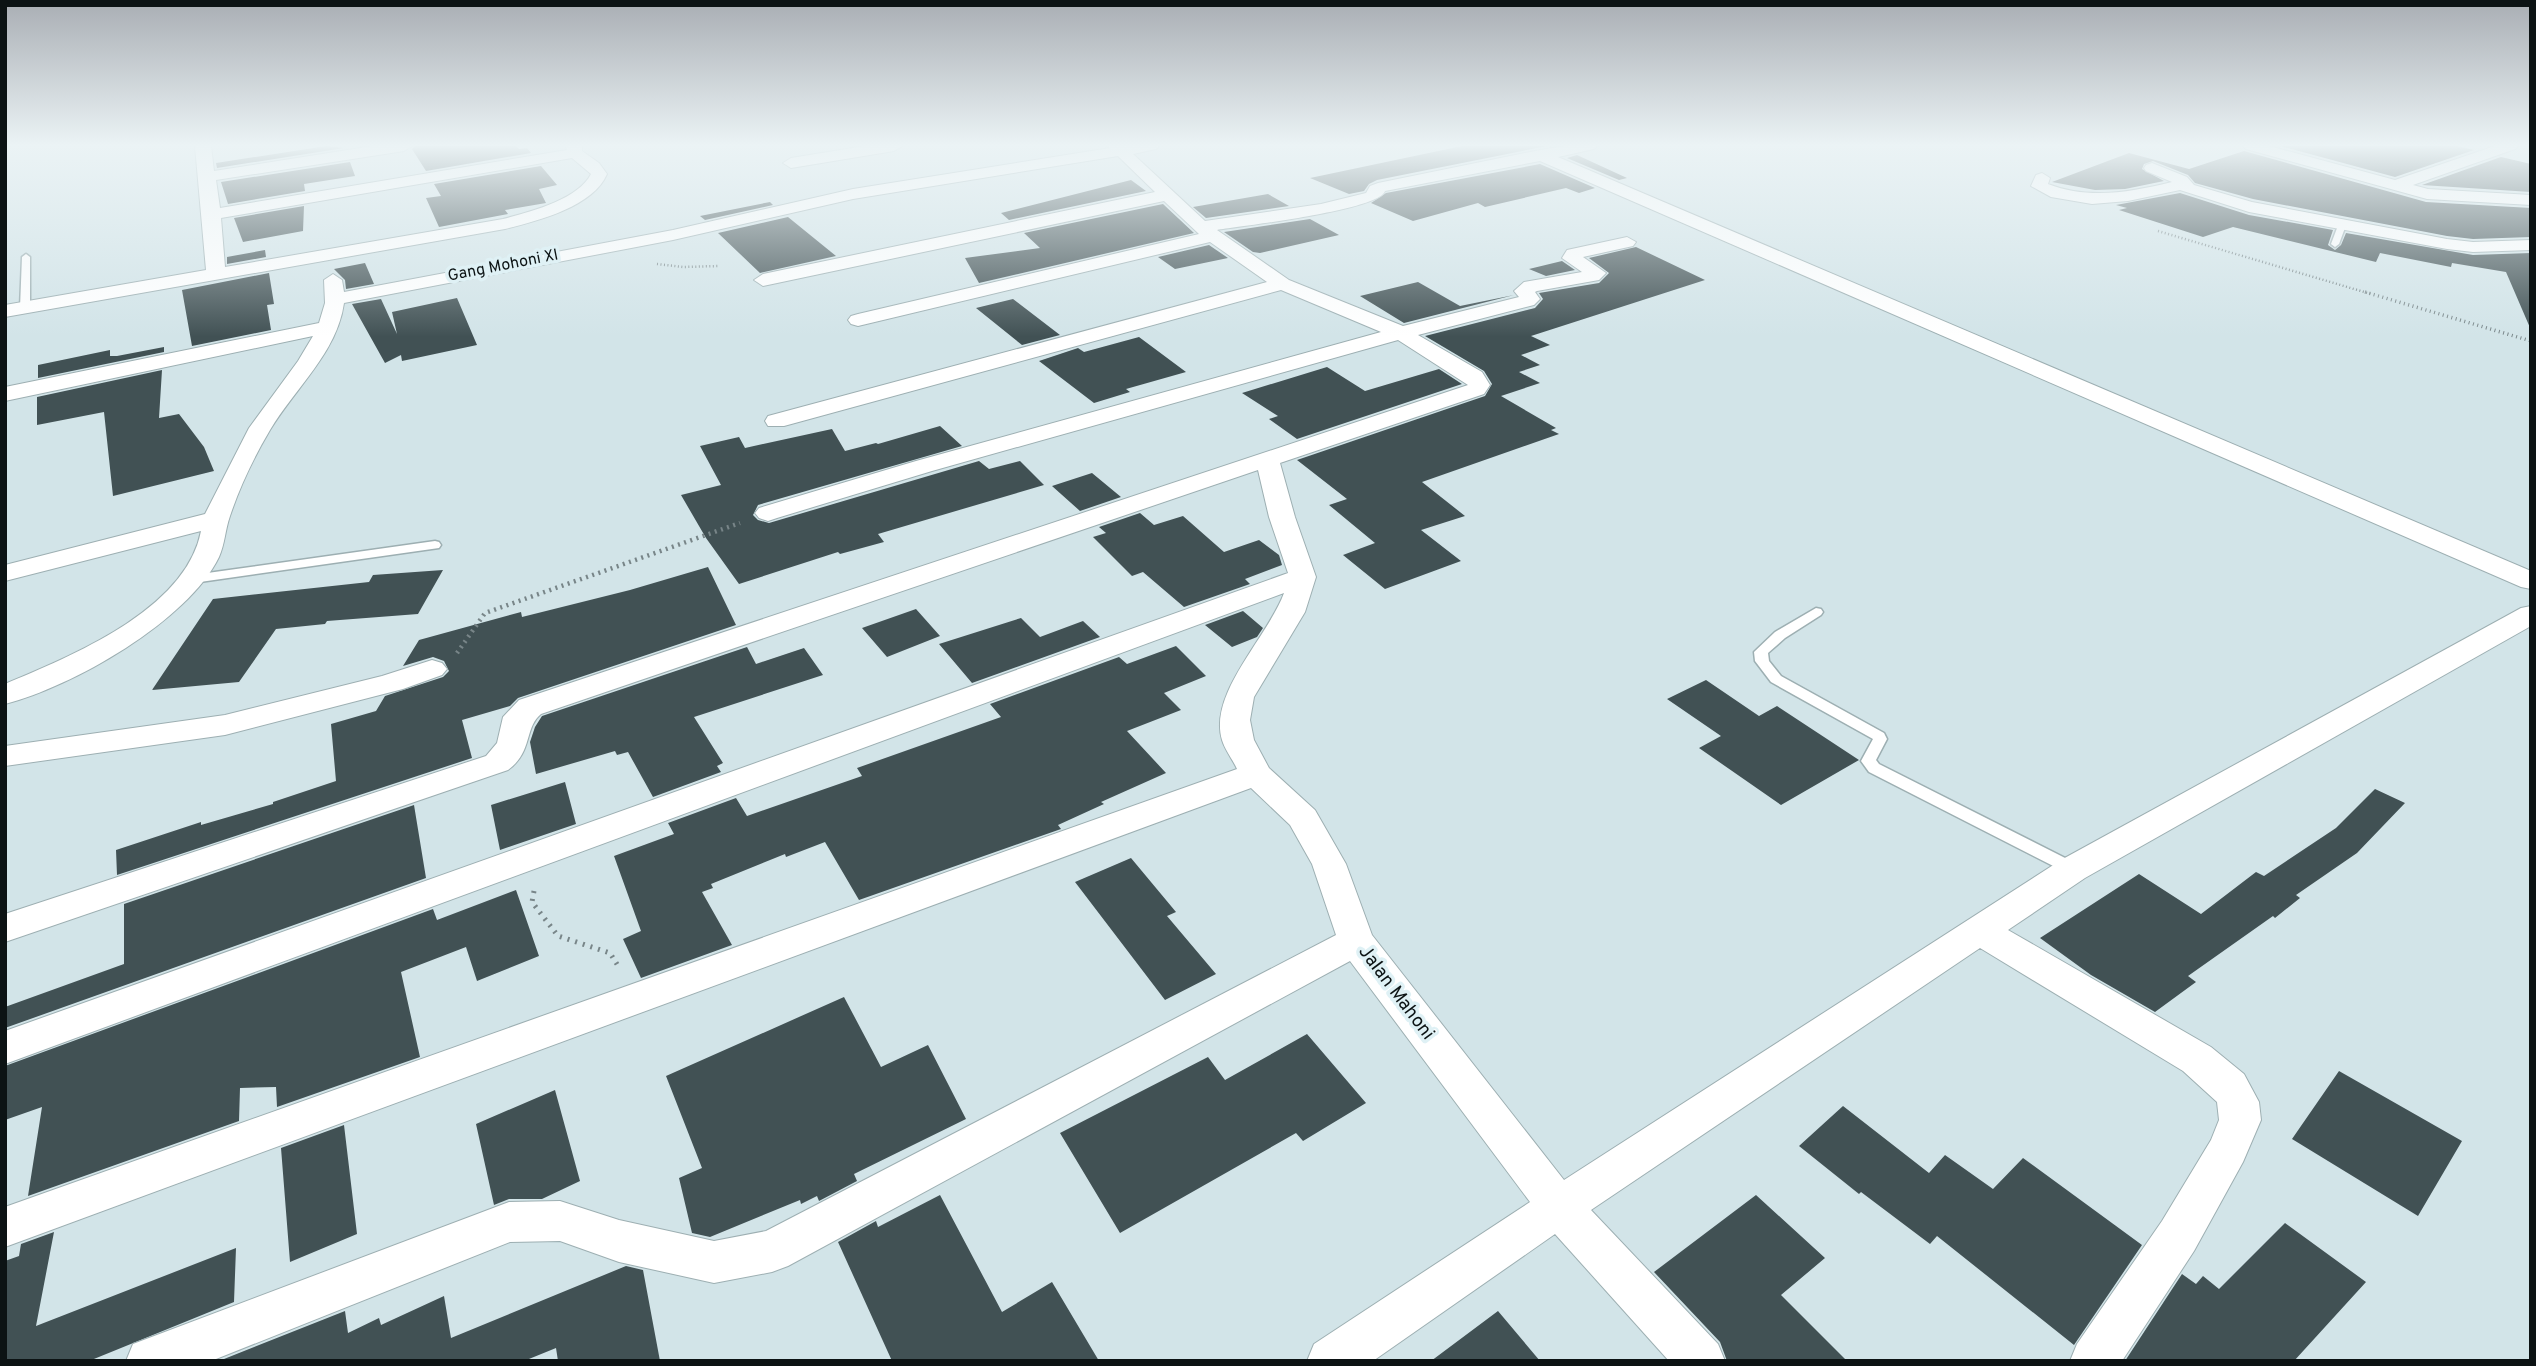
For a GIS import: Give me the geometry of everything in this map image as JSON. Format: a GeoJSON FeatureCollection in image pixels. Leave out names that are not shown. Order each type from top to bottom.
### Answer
{"type":"FeatureCollection","features":[{"type":"Feature","properties":{"kind":"street"},"geometry":{"type":"LineString","coordinates":[[211,210],[216,276]]}},
{"type":"Feature","properties":{"kind":"street"},"geometry":{"type":"LineString","coordinates":[[212,214],[236,210]]}},
{"type":"Feature","properties":{"kind":"street"},"geometry":{"type":"LineString","coordinates":[[5,312],[505,224],[552,210]]}},
{"type":"Feature","properties":{"kind":"street","name":"Gang Mohoni XI"},"geometry":{"type":"LineString","coordinates":[[337,299],[673,235],[784,210]]}},
{"type":"Feature","properties":{"kind":"street"},"geometry":{"type":"LineString","coordinates":[[763,280],[1096,210]]}},
{"type":"Feature","properties":{"kind":"street"},"geometry":{"type":"LineString","coordinates":[[5,928],[497,764],[507,757],[513,748],[518,717],[530,707],[1268,461],[1476,389],[1479,385],[1474,377],[1401,333],[1282,284],[1207,232],[1182,210]]}},
{"type":"Feature","properties":{"kind":"street"},"geometry":{"type":"LineString","coordinates":[[858,320],[1207,232],[1317,210]]}},
{"type":"Feature","properties":{"kind":"street"},"geometry":{"type":"LineString","coordinates":[[1667,210],[2531,582]]}},
{"type":"Feature","properties":{"kind":"street"},"geometry":{"type":"LineString","coordinates":[[2263,210],[2447,244],[2473,247],[2531,245]]}},
{"type":"Feature","properties":{"kind":"street"},"geometry":{"type":"LineString","coordinates":[[768,513],[924,466],[1401,333],[1527,301],[1530,299],[1524,290],[1531,286],[1592,276],[1597,272],[1570,256],[1627,242]]}},
{"type":"Feature","properties":{"kind":"street"},"geometry":{"type":"LineString","coordinates":[[5,695],[66,669],[120,640],[167,605],[193,579],[209,550],[216,519],[261,427],[301,373],[328,327],[337,299],[332,277],[317,258]]}},
{"type":"Feature","properties":{"kind":"street"},"geometry":{"type":"LineString","coordinates":[[776,421],[1282,284]]}},
{"type":"Feature","properties":{"kind":"street"},"geometry":{"type":"LineString","coordinates":[[5,394],[328,327]]}},
{"type":"Feature","properties":{"kind":"street"},"geometry":{"type":"LineString","coordinates":[[5,1048],[1303,577],[1282,517],[1268,461]]}},
{"type":"Feature","properties":{"kind":"street"},"geometry":{"type":"LineString","coordinates":[[5,573],[216,519]]}},
{"type":"Feature","properties":{"kind":"street","name":"Jalan Mahoni"},"geometry":{"type":"LineString","coordinates":[[1303,577],[1291,612],[1238,697],[1235,720],[1238,740],[1255,774],[1303,818],[1329,864],[1356,941],[1559,1207],[1701,1361]]}},
{"type":"Feature","properties":{"kind":"street"},"geometry":{"type":"LineString","coordinates":[[1331,1361],[1559,1207],[2073,869],[2531,614]]}},
{"type":"Feature","properties":{"kind":"street"},"geometry":{"type":"LineString","coordinates":[[5,756],[225,724],[392,683],[432,669]]}},
{"type":"Feature","properties":{"kind":"street"},"geometry":{"type":"LineString","coordinates":[[5,1227],[1255,774]]}},
{"type":"Feature","properties":{"kind":"street"},"geometry":{"type":"LineString","coordinates":[[1979,930],[2197,1059],[2230,1086],[2238,1102],[2240,1120],[2228,1149],[2178,1236],[2094,1361]]}},
{"type":"Feature","properties":{"kind":"street"},"geometry":{"type":"LineString","coordinates":[[150,1361],[509,1222],[560,1221],[618,1241],[714,1262],[772,1251],[1356,941]]}},
{"type":"Feature","properties":{"kind":"lane"},"geometry":{"type":"LineString","coordinates":[[2335,244],[2342,225]]}},
{"type":"Feature","properties":{"kind":"lane"},"geometry":{"type":"LineString","coordinates":[[25,308],[26,257]]}},
{"type":"Feature","properties":{"kind":"lane"},"geometry":{"type":"LineString","coordinates":[[193,579],[435,545]]}},
{"type":"Feature","properties":{"kind":"lane"},"geometry":{"type":"LineString","coordinates":[[1816,612],[1780,635],[1761,652],[1767,670],[1776,678],[1879,736],[1880,739],[1868,761],[1874,768],[2073,869]]}},
{"type":"Feature","properties":{"kind":"path"},"geometry":{"type":"LineString","coordinates":[[2158,231],[2531,341]]}},
{"type":"Feature","properties":{"kind":"path"},"geometry":{"type":"LineString","coordinates":[[432,669],[459,652],[485,613],[768,513]]}},
{"type":"Feature","properties":{"kind":"path"},"geometry":{"type":"LineString","coordinates":[[538,855],[532,902],[558,936],[610,953],[636,998]]}},
{"type":"Feature","properties":{"kind":"building"},"geometry":{"type":"Polygon","coordinates":[[[282,210],[304,210],[303,231],[243,242],[234,218],[282,210]]]}},
{"type":"Feature","properties":{"kind":"building"},"geometry":{"type":"Polygon","coordinates":[[[431,210],[506,210],[508,214],[439,227],[431,210]]]}},
{"type":"Feature","properties":{"kind":"building"},"geometry":{"type":"Polygon","coordinates":[[[731,210],[751,210],[705,220],[700,216],[731,210]]]}},
{"type":"Feature","properties":{"kind":"building"},"geometry":{"type":"Polygon","coordinates":[[[1014,210],[1057,210],[1009,220],[1001,213],[1014,210]]]}},
{"type":"Feature","properties":{"kind":"building"},"geometry":{"type":"Polygon","coordinates":[[[1135,210],[1169,210],[1194,233],[979,283],[965,258],[1040,248],[1024,233],[1135,210]]]}},
{"type":"Feature","properties":{"kind":"building"},"geometry":{"type":"Polygon","coordinates":[[[1196,210],[1263,210],[1206,218],[1196,210]]]}},
{"type":"Feature","properties":{"kind":"building"},"geometry":{"type":"Polygon","coordinates":[[[1387,210],[1454,210],[1413,221],[1387,210]]]}},
{"type":"Feature","properties":{"kind":"building"},"geometry":{"type":"Polygon","coordinates":[[[2119,210],[2233,210],[2333,230],[2328,245],[2335,250],[2341,245],[2346,233],[2473,255],[2531,253],[2531,330],[2506,272],[2452,263],[2451,267],[2380,253],[2376,262],[2233,227],[2203,237],[2119,210]]]}},
{"type":"Feature","properties":{"kind":"building"},"geometry":{"type":"Polygon","coordinates":[[[2309,210],[2531,210],[2531,237],[2473,239],[2309,210]]]}},
{"type":"Feature","properties":{"kind":"building"},"geometry":{"type":"Polygon","coordinates":[[[788,217],[836,256],[760,273],[718,233],[788,217]]]}},
{"type":"Feature","properties":{"kind":"building"},"geometry":{"type":"Polygon","coordinates":[[[1310,219],[1339,235],[1260,253],[1253,252],[1224,232],[1310,219]]]}},
{"type":"Feature","properties":{"kind":"building"},"geometry":{"type":"Polygon","coordinates":[[[1209,245],[1228,258],[1175,269],[1158,257],[1209,245]]]}},
{"type":"Feature","properties":{"kind":"building"},"geometry":{"type":"Polygon","coordinates":[[[1636,247],[1705,280],[1531,336],[1550,345],[1521,355],[1540,365],[1519,372],[1540,383],[1501,396],[1556,428],[1551,430],[1559,434],[1422,482],[1465,516],[1421,530],[1461,561],[1385,589],[1343,555],[1375,543],[1329,505],[1347,499],[1297,460],[1485,396],[1492,384],[1484,371],[1425,336],[1535,308],[1543,299],[1539,293],[1599,283],[1609,273],[1589,258],[1636,247]]]}},
{"type":"Feature","properties":{"kind":"building"},"geometry":{"type":"Polygon","coordinates":[[[265,250],[266,257],[227,264],[227,257],[265,250]]]}},
{"type":"Feature","properties":{"kind":"building"},"geometry":{"type":"Polygon","coordinates":[[[1562,261],[1575,270],[1546,276],[1529,269],[1562,261]]]}},
{"type":"Feature","properties":{"kind":"building"},"geometry":{"type":"Polygon","coordinates":[[[365,263],[374,284],[346,289],[345,280],[334,269],[365,263]]]}},
{"type":"Feature","properties":{"kind":"building"},"geometry":{"type":"Polygon","coordinates":[[[269,273],[274,304],[267,305],[271,330],[192,346],[182,290],[269,273]]]}},
{"type":"Feature","properties":{"kind":"building"},"geometry":{"type":"Polygon","coordinates":[[[1418,282],[1460,306],[1514,295],[1404,323],[1360,296],[1418,282]]]}},
{"type":"Feature","properties":{"kind":"building"},"geometry":{"type":"Polygon","coordinates":[[[457,298],[477,345],[402,361],[401,355],[385,363],[352,304],[381,299],[397,334],[392,312],[457,298]]]}},
{"type":"Feature","properties":{"kind":"building"},"geometry":{"type":"Polygon","coordinates":[[[1013,299],[1060,335],[1022,345],[976,308],[1013,299]]]}},
{"type":"Feature","properties":{"kind":"building"},"geometry":{"type":"Polygon","coordinates":[[[1139,337],[1186,372],[1126,389],[1130,392],[1094,403],[1039,361],[1078,348],[1084,352],[1139,337]]]}},
{"type":"Feature","properties":{"kind":"building"},"geometry":{"type":"Polygon","coordinates":[[[164,347],[164,352],[38,378],[38,365],[110,350],[110,356],[117,356],[164,347]]]}},
{"type":"Feature","properties":{"kind":"building"},"geometry":{"type":"Polygon","coordinates":[[[1327,367],[1365,391],[1439,369],[1462,384],[1297,439],[1269,419],[1278,416],[1242,393],[1327,367]]]}},
{"type":"Feature","properties":{"kind":"building"},"geometry":{"type":"Polygon","coordinates":[[[162,370],[159,418],[179,414],[204,447],[214,471],[113,496],[104,412],[37,425],[37,397],[162,370]]]}},
{"type":"Feature","properties":{"kind":"building"},"geometry":{"type":"Polygon","coordinates":[[[940,426],[962,446],[758,505],[753,515],[758,520],[769,523],[979,461],[989,469],[1020,461],[1044,485],[878,534],[884,542],[840,554],[838,552],[739,584],[706,538],[681,495],[721,485],[700,446],[739,437],[745,448],[832,429],[845,451],[940,426]]]}},
{"type":"Feature","properties":{"kind":"building"},"geometry":{"type":"Polygon","coordinates":[[[1092,473],[1121,497],[1080,511],[1052,486],[1092,473]]]}},
{"type":"Feature","properties":{"kind":"building"},"geometry":{"type":"Polygon","coordinates":[[[1140,513],[1154,525],[1183,516],[1224,552],[1259,540],[1279,555],[1282,565],[1245,579],[1250,584],[1184,607],[1143,572],[1132,576],[1093,537],[1106,533],[1099,527],[1140,513]]]}},
{"type":"Feature","properties":{"kind":"building"},"geometry":{"type":"Polygon","coordinates":[[[708,567],[736,625],[518,698],[510,706],[462,720],[472,758],[117,875],[116,850],[201,822],[201,825],[273,804],[336,781],[331,724],[376,711],[385,696],[443,677],[449,671],[444,661],[433,657],[403,666],[419,640],[521,612],[522,617],[630,590],[708,567]]]}},
{"type":"Feature","properties":{"kind":"building"},"geometry":{"type":"Polygon","coordinates":[[[443,570],[418,614],[327,621],[325,624],[276,629],[239,682],[152,690],[213,599],[369,582],[373,575],[443,570]]]}},
{"type":"Feature","properties":{"kind":"building"},"geometry":{"type":"Polygon","coordinates":[[[916,609],[940,636],[887,657],[862,628],[916,609]]]}},
{"type":"Feature","properties":{"kind":"building"},"geometry":{"type":"Polygon","coordinates":[[[1243,611],[1263,628],[1257,637],[1232,647],[1205,625],[1243,611]]]}},
{"type":"Feature","properties":{"kind":"building"},"geometry":{"type":"Polygon","coordinates":[[[1021,618],[1040,637],[1083,621],[1100,637],[972,683],[939,644],[1021,618]]]}},
{"type":"Feature","properties":{"kind":"building"},"geometry":{"type":"Polygon","coordinates":[[[1176,646],[1206,676],[1164,693],[1181,710],[1127,731],[1166,773],[1058,825],[1061,829],[859,900],[825,842],[786,857],[785,854],[711,884],[713,888],[702,892],[732,945],[641,978],[623,939],[641,931],[614,856],[674,834],[668,823],[736,798],[747,816],[862,776],[857,768],[1001,717],[990,704],[1119,657],[1127,664],[1176,646]]]}},
{"type":"Feature","properties":{"kind":"building"},"geometry":{"type":"Polygon","coordinates":[[[747,647],[756,664],[804,648],[823,675],[694,717],[723,763],[717,766],[721,772],[653,797],[628,752],[617,755],[615,751],[536,774],[530,742],[542,716],[747,647]]]}},
{"type":"Feature","properties":{"kind":"building"},"geometry":{"type":"Polygon","coordinates":[[[1706,680],[1759,716],[1777,706],[1859,760],[1781,805],[1699,748],[1721,736],[1667,699],[1706,680]]]}},
{"type":"Feature","properties":{"kind":"building"},"geometry":{"type":"Polygon","coordinates":[[[565,782],[576,824],[500,850],[491,805],[565,782]]]}},
{"type":"Feature","properties":{"kind":"building"},"geometry":{"type":"Polygon","coordinates":[[[2375,789],[2405,803],[2357,853],[2296,895],[2300,898],[2275,918],[2273,916],[2188,976],[2196,982],[2155,1012],[2091,975],[2040,938],[2139,874],[2201,914],[2256,872],[2264,876],[2336,828],[2375,789]]]}},
{"type":"Feature","properties":{"kind":"building"},"geometry":{"type":"Polygon","coordinates":[[[414,805],[426,878],[5,1028],[5,1007],[124,964],[124,904],[414,805]]]}},
{"type":"Feature","properties":{"kind":"building"},"geometry":{"type":"Polygon","coordinates":[[[1131,858],[1176,912],[1167,916],[1216,974],[1165,1000],[1075,882],[1131,858]]]}},
{"type":"Feature","properties":{"kind":"building"},"geometry":{"type":"Polygon","coordinates":[[[516,890],[539,956],[477,981],[466,947],[401,972],[420,1057],[277,1107],[276,1087],[240,1088],[239,1121],[28,1196],[42,1107],[5,1120],[5,1066],[433,909],[437,920],[516,890]]]}},
{"type":"Feature","properties":{"kind":"building"},"geometry":{"type":"Polygon","coordinates":[[[844,997],[881,1067],[928,1045],[966,1119],[854,1174],[857,1181],[819,1201],[817,1196],[801,1204],[800,1200],[710,1237],[692,1233],[679,1178],[702,1168],[666,1076],[844,997]]]}},
{"type":"Feature","properties":{"kind":"building"},"geometry":{"type":"Polygon","coordinates":[[[1307,1034],[1366,1103],[1303,1141],[1296,1133],[1120,1233],[1060,1133],[1208,1057],[1225,1080],[1307,1034]]]}},
{"type":"Feature","properties":{"kind":"building"},"geometry":{"type":"Polygon","coordinates":[[[2339,1071],[2462,1141],[2418,1216],[2292,1139],[2339,1071]]]}},
{"type":"Feature","properties":{"kind":"building"},"geometry":{"type":"Polygon","coordinates":[[[555,1090],[580,1181],[542,1199],[509,1199],[494,1205],[476,1124],[555,1090]]]}},
{"type":"Feature","properties":{"kind":"building"},"geometry":{"type":"Polygon","coordinates":[[[1843,1106],[1929,1173],[1945,1155],[1993,1189],[2023,1158],[2142,1245],[2074,1345],[1937,1236],[1930,1244],[1861,1192],[1859,1194],[1799,1146],[1843,1106]]]}},
{"type":"Feature","properties":{"kind":"building"},"geometry":{"type":"Polygon","coordinates":[[[344,1125],[357,1234],[290,1262],[281,1148],[344,1125]]]}},
{"type":"Feature","properties":{"kind":"building"},"geometry":{"type":"Polygon","coordinates":[[[940,1195],[1002,1312],[1052,1282],[1099,1361],[892,1361],[838,1242],[876,1221],[878,1227],[940,1195]]]}},
{"type":"Feature","properties":{"kind":"building"},"geometry":{"type":"Polygon","coordinates":[[[1756,1195],[1825,1258],[1781,1295],[1847,1361],[1727,1361],[1720,1342],[1654,1272],[1756,1195]]]}},
{"type":"Feature","properties":{"kind":"building"},"geometry":{"type":"Polygon","coordinates":[[[2285,1223],[2366,1282],[2294,1361],[2125,1361],[2182,1274],[2196,1284],[2203,1276],[2219,1289],[2285,1223]]]}},
{"type":"Feature","properties":{"kind":"building"},"geometry":{"type":"Polygon","coordinates":[[[54,1232],[36,1326],[236,1248],[234,1302],[89,1361],[5,1361],[5,1261],[19,1256],[21,1244],[54,1232]]]}},
{"type":"Feature","properties":{"kind":"building"},"geometry":{"type":"Polygon","coordinates":[[[626,1266],[643,1270],[660,1361],[558,1361],[556,1348],[524,1361],[219,1361],[345,1311],[348,1333],[379,1318],[381,1325],[444,1296],[451,1338],[626,1266]]]}},
{"type":"Feature","properties":{"kind":"building"},"geometry":{"type":"Polygon","coordinates":[[[1498,1311],[1540,1361],[1431,1361],[1498,1311]]]}}]}
